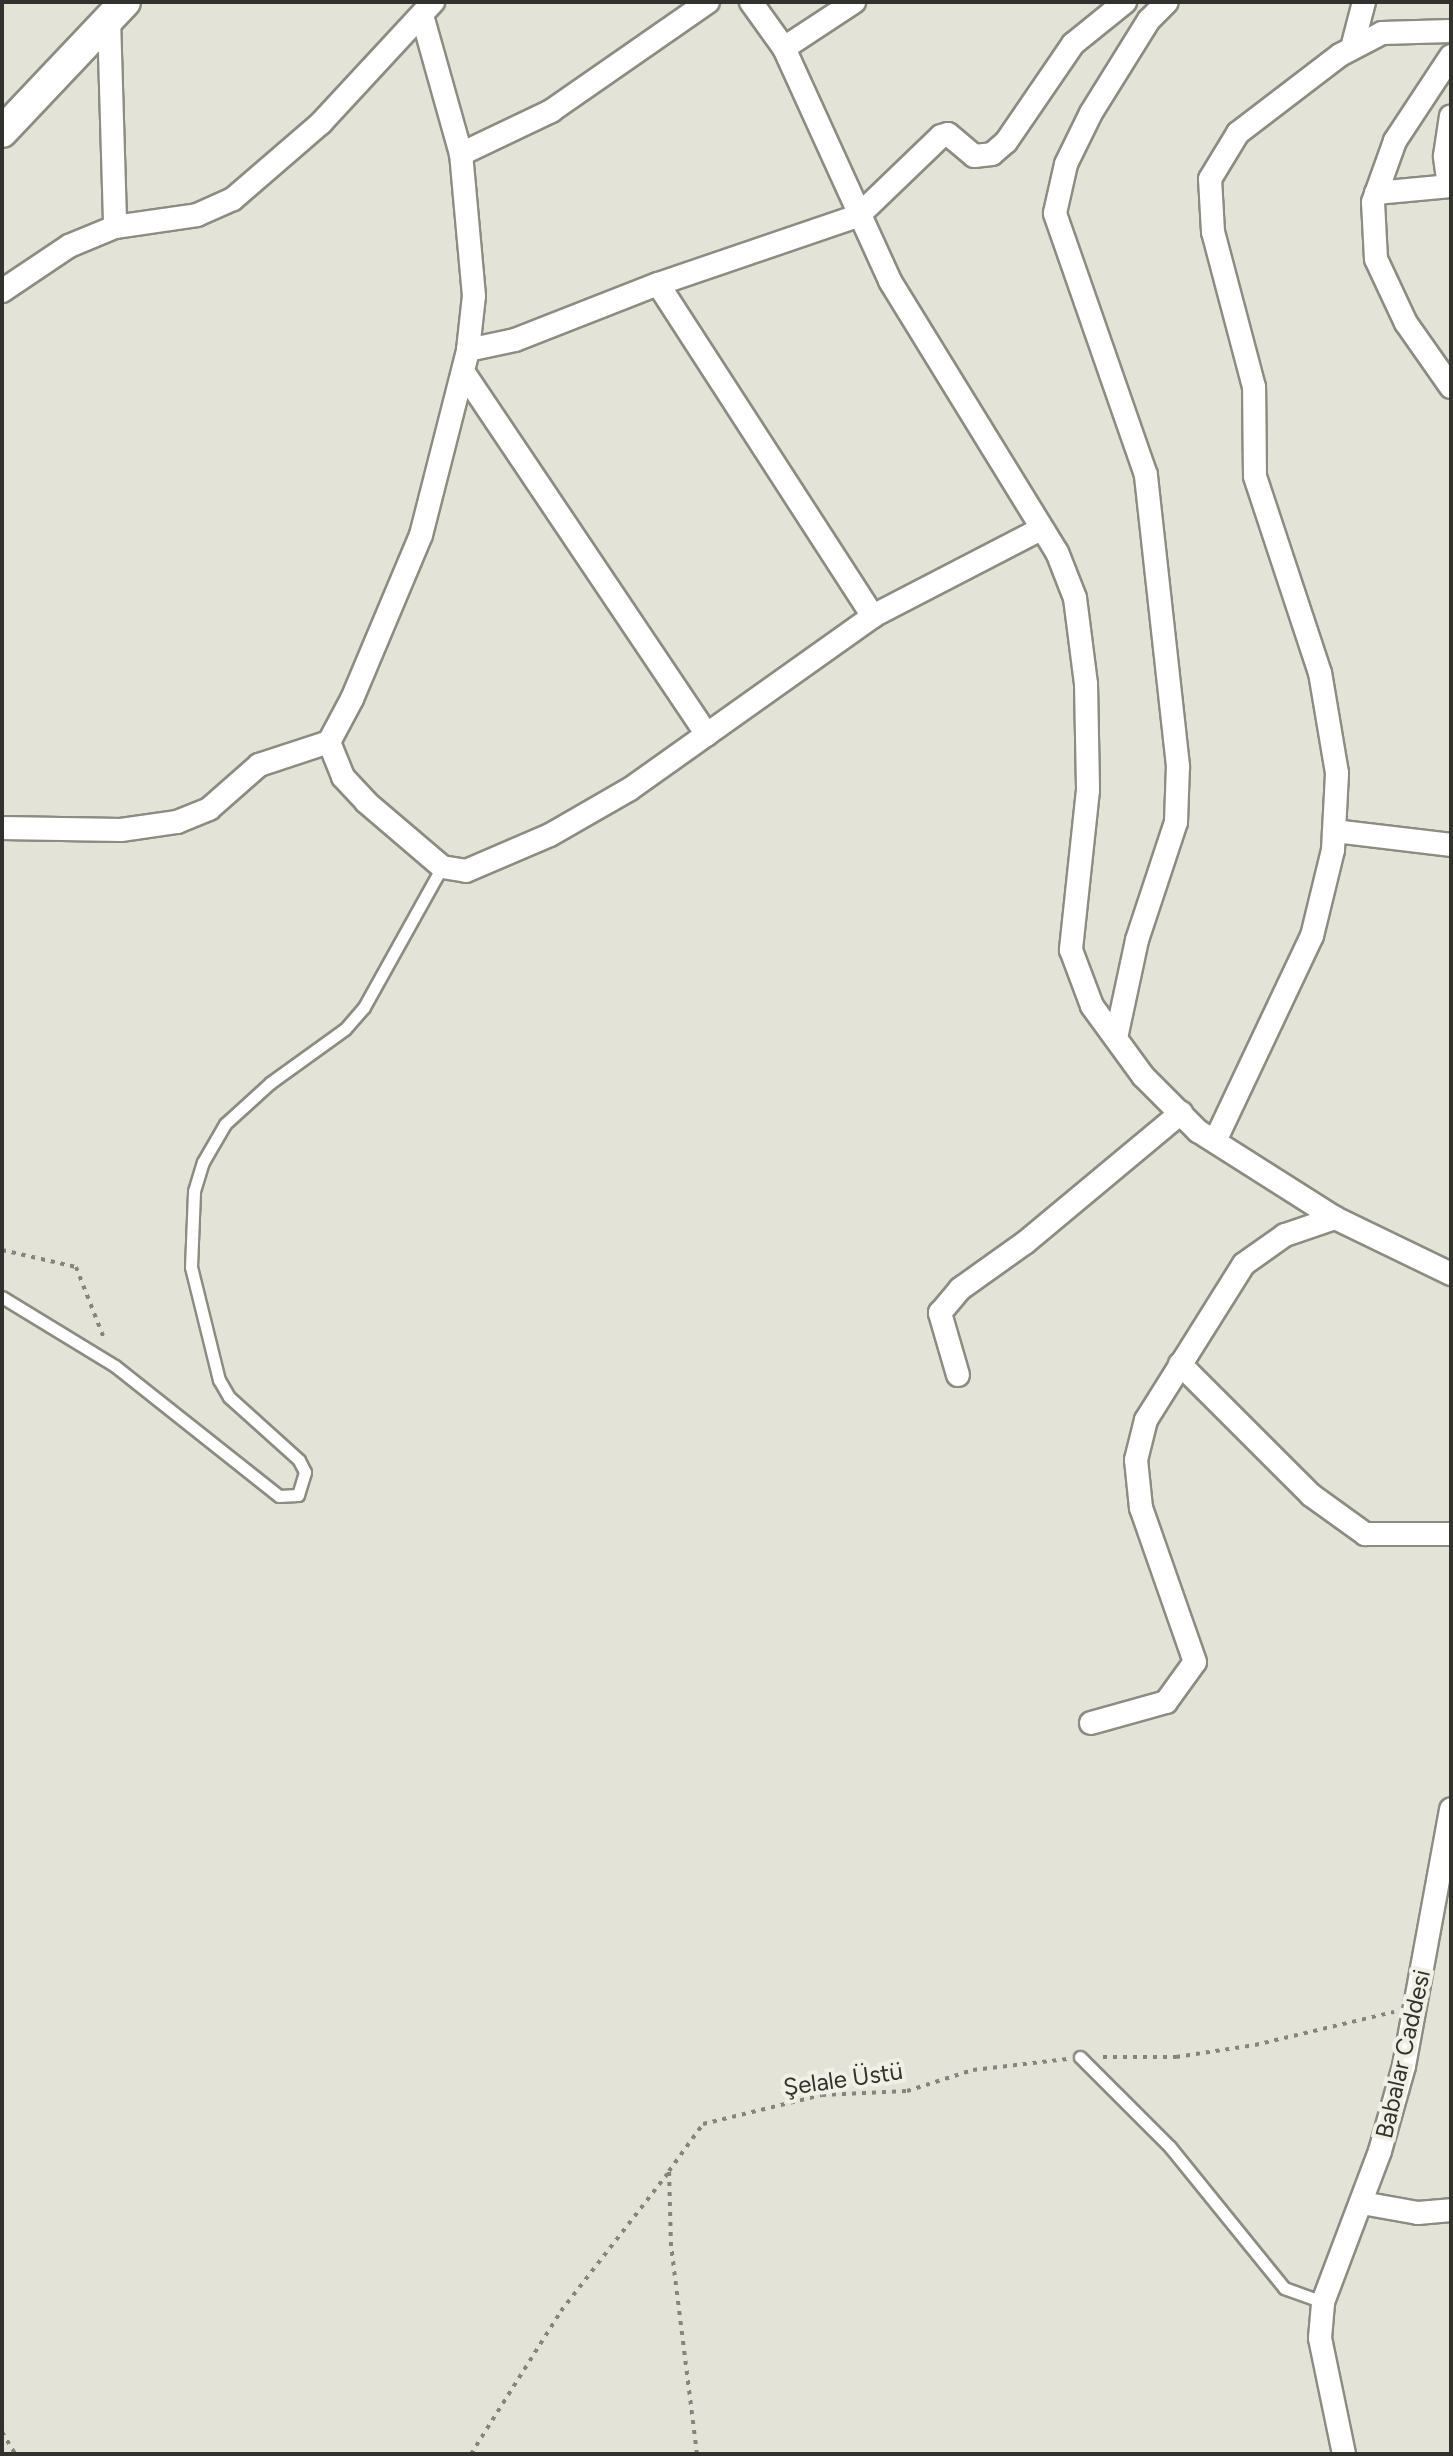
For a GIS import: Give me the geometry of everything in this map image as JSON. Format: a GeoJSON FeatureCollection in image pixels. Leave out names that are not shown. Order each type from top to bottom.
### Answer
{"type":"FeatureCollection","features":[{"type":"Feature","properties":{"kind":"main road"},"geometry":{"type":"LineString","coordinates":[[2,132],[117,10]]}},
{"type":"Feature","properties":{"kind":"street"},"geometry":{"type":"LineString","coordinates":[[461,154],[551,111],[708,2]]}},
{"type":"Feature","properties":{"kind":"street"},"geometry":{"type":"LineString","coordinates":[[751,2],[784,48],[858,216],[905,307],[1041,529],[1075,598],[1086,684],[1088,790],[1071,950],[1092,1006],[1143,1076],[1215,1141],[1335,1218],[1451,1274]]}},
{"type":"Feature","properties":{"kind":"street"},"geometry":{"type":"LineString","coordinates":[[784,48],[854,2]]}},
{"type":"Feature","properties":{"kind":"street"},"geometry":{"type":"LineString","coordinates":[[468,350],[515,340],[658,284],[858,216],[941,136],[948,134],[974,156],[992,154],[1006,142],[1073,44],[1125,2]]}},
{"type":"Feature","properties":{"kind":"street"},"geometry":{"type":"LineString","coordinates":[[1116,1038],[1137,940],[1176,822],[1178,766],[1146,475],[1055,213],[1066,164],[1091,113],[1149,20],[1167,2]]}},
{"type":"Feature","properties":{"kind":"street"},"geometry":{"type":"LineString","coordinates":[[2,828],[121,830],[177,822],[209,809],[259,765],[329,742],[391,615],[421,535],[466,376],[474,296],[461,154],[428,8]]}},
{"type":"Feature","properties":{"kind":"street"},"geometry":{"type":"LineString","coordinates":[[2,291],[69,246],[115,227],[197,215],[233,199],[321,123],[428,8]]}},
{"type":"Feature","properties":{"kind":"street"},"geometry":{"type":"LineString","coordinates":[[1362,8],[1382,33]]}},
{"type":"Feature","properties":{"kind":"street"},"geometry":{"type":"LineString","coordinates":[[1352,48],[1362,8]]}},
{"type":"Feature","properties":{"kind":"street"},"geometry":{"type":"LineString","coordinates":[[115,227],[117,10]]}},
{"type":"Feature","properties":{"kind":"street"},"geometry":{"type":"LineString","coordinates":[[1215,1141],[1312,936],[1334,831],[1337,773],[1320,673],[1255,476],[1254,387],[1213,232],[1210,179],[1238,133],[1352,48],[1382,33],[1451,31]]}},
{"type":"Feature","properties":{"kind":"street"},"geometry":{"type":"LineString","coordinates":[[1451,56],[1395,141],[1376,193],[1376,259],[1406,323],[1451,387]]}},
{"type":"Feature","properties":{"kind":"street"},"geometry":{"type":"LineString","coordinates":[[1376,193],[1450,186],[1445,156],[1451,116]]}},
{"type":"Feature","properties":{"kind":"street"},"geometry":{"type":"LineString","coordinates":[[658,284],[873,616]]}},
{"type":"Feature","properties":{"kind":"street"},"geometry":{"type":"LineString","coordinates":[[466,376],[707,734]]}},
{"type":"Feature","properties":{"kind":"street"},"geometry":{"type":"LineString","coordinates":[[329,742],[343,777],[442,867],[466,871],[550,835],[630,789],[873,616],[1041,529]]}},
{"type":"Feature","properties":{"kind":"street"},"geometry":{"type":"LineString","coordinates":[[1334,831],[1451,845]]}},
{"type":"Feature","properties":{"kind":"street"},"geometry":{"type":"LineString","coordinates":[[958,1375],[940,1313],[960,1289],[1181,1113]]}},
{"type":"Feature","properties":{"kind":"street"},"geometry":{"type":"LineString","coordinates":[[1091,1723],[1166,1702],[1195,1662],[1141,1508],[1136,1460],[1146,1420],[1244,1264],[1285,1235],[1335,1218]]}},
{"type":"Feature","properties":{"kind":"street"},"geometry":{"type":"LineString","coordinates":[[1180,1364],[1311,1495],[1365,1534],[1451,1534]]}},
{"type":"Feature","properties":{"kind":"street","name":"Babalar Caddesi"},"geometry":{"type":"LineString","coordinates":[[1344,2454],[1320,2338],[1323,2302],[1362,2203],[1419,2006],[1451,1809]]}},
{"type":"Feature","properties":{"kind":"street"},"geometry":{"type":"LineString","coordinates":[[1362,2203],[1418,2213],[1451,2210]]}},
{"type":"Feature","properties":{"kind":"lane"},"geometry":{"type":"LineString","coordinates":[[2,1297],[115,1366],[279,1496],[298,1495],[304,1484],[299,1460],[229,1397],[219,1380],[191,1267],[194,1191],[203,1162],[225,1124],[345,1029],[364,1007],[442,867]]}},
{"type":"Feature","properties":{"kind":"lane"},"geometry":{"type":"LineString","coordinates":[[1080,2057],[1170,2147],[1284,2288],[1323,2302]]}},
{"type":"Feature","properties":{"kind":"path"},"geometry":{"type":"LineString","coordinates":[[2,1250],[76,1267],[115,1366]]}},
{"type":"Feature","properties":{"kind":"path","name":"Şelale Üstü"},"geometry":{"type":"LineString","coordinates":[[471,2454],[561,2311],[703,2124],[822,2095],[907,2091],[973,2070],[1080,2057],[1176,2057],[1255,2045],[1419,2006]]}},
{"type":"Feature","properties":{"kind":"path"},"geometry":{"type":"LineString","coordinates":[[669,2171],[671,2246],[697,2454]]}},
{"type":"Feature","properties":{"kind":"path"},"geometry":{"type":"LineString","coordinates":[[2,2432],[15,2454]]}}]}
